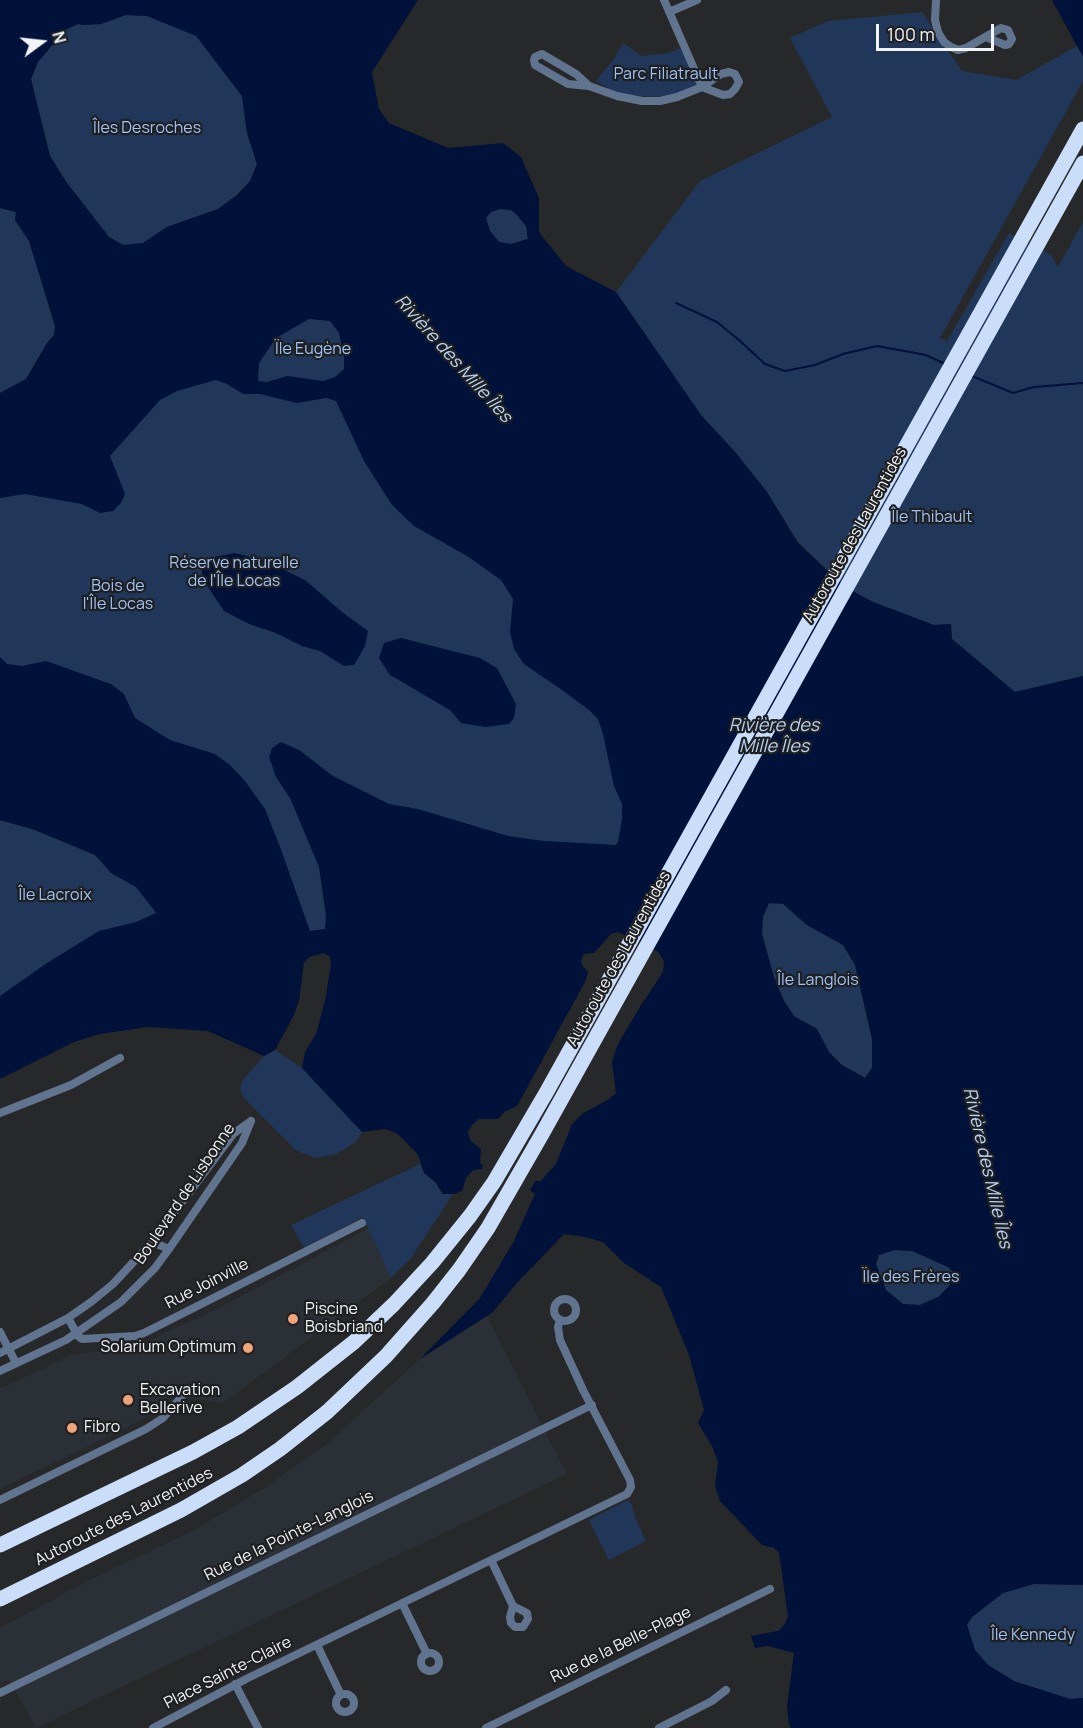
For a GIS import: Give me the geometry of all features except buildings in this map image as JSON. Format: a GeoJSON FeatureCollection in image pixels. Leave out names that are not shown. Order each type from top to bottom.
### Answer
{"type":"FeatureCollection","features":[{"type":"Feature","properties":{"kind":"highway","name":"Autoroute des Laurentides"},"geometry":{"type":"LineString","coordinates":[[0,1545],[178,1460],[270,1406],[321,1369],[385,1313],[432,1263],[490,1189],[626,951],[1083,129]]}},
{"type":"Feature","properties":{"kind":"highway","name":"Autoroute des Laurentides"},"geometry":{"type":"LineString","coordinates":[[0,1599],[165,1519],[248,1471],[316,1421],[356,1385],[386,1356],[441,1293],[482,1238],[514,1182],[1083,163]]}},
{"type":"Feature","properties":{"kind":"street"},"geometry":{"type":"LineString","coordinates":[[589,86],[576,74],[542,54],[535,57],[535,65],[568,84],[589,86],[617,96],[642,101],[677,98],[702,87],[664,0]]}},
{"type":"Feature","properties":{"kind":"street"},"geometry":{"type":"LineString","coordinates":[[669,12],[697,0]]}},
{"type":"Feature","properties":{"kind":"street"},"geometry":{"type":"LineString","coordinates":[[936,0],[935,20],[944,42],[958,50],[986,37]]}},
{"type":"Feature","properties":{"kind":"street"},"geometry":{"type":"LineString","coordinates":[[0,1113],[71,1085],[120,1058]]}},
{"type":"Feature","properties":{"kind":"street","name":"Boulevard de Lisbonne"},"geometry":{"type":"LineString","coordinates":[[0,1371],[66,1340],[121,1302],[155,1268],[169,1249],[242,1143],[251,1121],[232,1134],[152,1242],[113,1284],[68,1318],[4,1351]]}},
{"type":"Feature","properties":{"kind":"street","name":"Rue Joinville"},"geometry":{"type":"LineString","coordinates":[[76,1333],[82,1339],[135,1336],[362,1223]]}},
{"type":"Feature","properties":{"kind":"street"},"geometry":{"type":"LineString","coordinates":[[152,1242],[169,1249]]}},
{"type":"Feature","properties":{"kind":"street"},"geometry":{"type":"LineString","coordinates":[[68,1318],[76,1333]]}},
{"type":"Feature","properties":{"kind":"street"},"geometry":{"type":"LineString","coordinates":[[560,1320],[558,1327],[560,1340],[592,1406]]}},
{"type":"Feature","properties":{"kind":"street"},"geometry":{"type":"LineString","coordinates":[[0,1332],[4,1351],[16,1363]]}},
{"type":"Feature","properties":{"kind":"street"},"geometry":{"type":"LineString","coordinates":[[0,1500],[146,1429],[163,1418],[183,1395]]}},
{"type":"Feature","properties":{"kind":"street","name":"Place Sainte-Claire"},"geometry":{"type":"LineString","coordinates":[[153,1728],[235,1684],[629,1492],[630,1480],[592,1406]]}},
{"type":"Feature","properties":{"kind":"street","name":"Rue de la Pointe-Langlois"},"geometry":{"type":"LineString","coordinates":[[0,1693],[592,1406]]}},
{"type":"Feature","properties":{"kind":"street"},"geometry":{"type":"LineString","coordinates":[[491,1560],[513,1606]]}},
{"type":"Feature","properties":{"kind":"street","name":"Rue de la Belle-Plage"},"geometry":{"type":"LineString","coordinates":[[486,1728],[770,1589]]}},
{"type":"Feature","properties":{"kind":"street"},"geometry":{"type":"LineString","coordinates":[[402,1603],[427,1654]]}},
{"type":"Feature","properties":{"kind":"street","name":"Place Sainte-Claire"},"geometry":{"type":"LineString","coordinates":[[317,1645],[341,1695]]}},
{"type":"Feature","properties":{"kind":"street"},"geometry":{"type":"LineString","coordinates":[[235,1684],[258,1728]]}},
{"type":"Feature","properties":{"kind":"street"},"geometry":{"type":"LineString","coordinates":[[659,1728],[711,1702],[726,1690]]}},
{"type":"Feature","properties":{"kind":"shaded area"},"geometry":{"type":"Polygon","coordinates":[[[369,1228],[391,1278],[223,1403],[169,1395],[146,1418],[0,1489],[0,1388],[71,1355],[142,1346],[369,1228]]]}},
{"type":"Feature","properties":{"kind":"shaded area"},"geometry":{"type":"Polygon","coordinates":[[[487,1316],[567,1474],[36,1728],[9,1679],[0,1683],[0,1628],[86,1582],[198,1528],[263,1489],[327,1444],[420,1359],[487,1316]]]}},
{"type":"Feature","properties":{"kind":"green space","name":"Île Thibault"},"geometry":{"type":"Polygon","coordinates":[[[922,12],[962,71],[1016,80],[1077,46],[1083,56],[1083,81],[940,338],[947,341],[1009,233],[1051,255],[1058,267],[1083,222],[1083,676],[1015,692],[952,639],[951,624],[934,625],[873,602],[845,587],[798,542],[767,492],[736,453],[701,415],[616,292],[700,181],[832,117],[790,38],[828,21],[922,12]]]}},
{"type":"Feature","properties":{"kind":"green space","name":"Îles Desroches"},"geometry":{"type":"Polygon","coordinates":[[[126,15],[147,16],[196,35],[242,96],[247,133],[257,164],[250,181],[237,195],[218,209],[167,227],[143,243],[123,245],[109,237],[67,183],[50,156],[31,79],[38,62],[65,30],[78,24],[101,24],[126,15]]]}},
{"type":"Feature","properties":{"kind":"green space","name":"Parc Filiatrault"},"geometry":{"type":"Polygon","coordinates":[[[623,43],[642,56],[668,53],[680,48],[701,86],[668,97],[619,95],[596,81],[623,43]]]}},
{"type":"Feature","properties":{"kind":"green space"},"geometry":{"type":"Polygon","coordinates":[[[0,208],[16,212],[15,220],[29,241],[55,326],[54,335],[26,379],[0,393],[0,208]]]}},
{"type":"Feature","properties":{"kind":"green space"},"geometry":{"type":"Polygon","coordinates":[[[500,209],[511,210],[517,215],[526,226],[528,239],[511,244],[499,242],[490,231],[486,218],[491,212],[500,209]]]}},
{"type":"Feature","properties":{"kind":"green space","name":"Réserve naturelle de l'Île Locas"},"geometry":{"type":"Polygon","coordinates":[[[348,308],[486,538],[689,819],[347,946],[284,948],[0,692],[0,469],[265,312],[348,308]]]}},
{"type":"Feature","properties":{"kind":"green space","name":"Île Lacroix"},"geometry":{"type":"Polygon","coordinates":[[[0,820],[35,830],[95,855],[185,906],[0,1017],[0,820]]]}},
{"type":"Feature","properties":{"kind":"green space","name":"Île Langlois"},"geometry":{"type":"Polygon","coordinates":[[[768,903],[783,904],[807,925],[843,945],[855,965],[872,1039],[872,1068],[865,1078],[842,1065],[829,1052],[817,1029],[794,1016],[784,1001],[774,977],[762,934],[763,917],[768,903]]]}},
{"type":"Feature","properties":{"kind":"green space"},"geometry":{"type":"Polygon","coordinates":[[[275,1050],[302,1068],[362,1132],[355,1143],[336,1154],[316,1158],[297,1151],[244,1098],[240,1090],[242,1081],[264,1056],[275,1050]]]}},
{"type":"Feature","properties":{"kind":"green space"},"geometry":{"type":"Polygon","coordinates":[[[420,1164],[424,1173],[436,1183],[442,1194],[453,1194],[411,1258],[391,1278],[363,1217],[304,1248],[291,1225],[420,1164]]]}},
{"type":"Feature","properties":{"kind":"green space","name":"Ïle des Frères"},"geometry":{"type":"Polygon","coordinates":[[[894,1250],[912,1251],[948,1267],[955,1274],[949,1286],[938,1297],[920,1305],[903,1304],[886,1290],[876,1265],[879,1255],[894,1250]]]}},
{"type":"Feature","properties":{"kind":"green space"},"geometry":{"type":"Polygon","coordinates":[[[628,1500],[646,1541],[609,1560],[589,1520],[628,1500]]]}},
{"type":"Feature","properties":{"kind":"green space","name":"Île Kennedy"},"geometry":{"type":"Polygon","coordinates":[[[1034,1584],[1083,1585],[1083,1698],[1070,1699],[1014,1681],[988,1665],[975,1650],[967,1625],[972,1617],[1003,1593],[1034,1584]]]}},
{"type":"Feature","properties":{"kind":"water","name":"Rivière des Mille Îles"},"geometry":{"type":"Polygon","coordinates":[[[0,0],[418,0],[372,72],[379,109],[389,123],[448,148],[503,143],[521,157],[539,198],[539,232],[566,266],[616,292],[701,415],[736,453],[767,492],[798,543],[845,587],[873,602],[934,625],[951,624],[952,639],[1015,692],[1083,676],[1083,1585],[1034,1584],[1003,1593],[972,1617],[967,1625],[975,1650],[988,1665],[1014,1681],[1070,1699],[1083,1698],[1083,1728],[791,1728],[787,1706],[794,1653],[768,1646],[755,1648],[751,1636],[778,1631],[785,1624],[788,1616],[779,1553],[774,1548],[762,1545],[720,1501],[715,1486],[718,1462],[713,1448],[698,1423],[704,1410],[689,1355],[661,1287],[624,1263],[603,1242],[564,1234],[516,1284],[493,1312],[420,1359],[480,1298],[514,1241],[535,1194],[530,1190],[536,1180],[540,1182],[556,1164],[572,1124],[582,1114],[616,1093],[612,1063],[617,1046],[663,972],[664,961],[658,952],[618,932],[611,934],[594,953],[584,954],[581,960],[582,965],[588,972],[585,982],[517,1106],[504,1112],[498,1119],[479,1119],[468,1132],[470,1140],[481,1149],[480,1163],[483,1165],[482,1169],[473,1170],[466,1178],[462,1191],[453,1194],[443,1194],[436,1183],[424,1173],[418,1155],[396,1133],[385,1129],[362,1132],[302,1068],[305,1052],[316,1034],[325,1001],[331,964],[330,957],[324,953],[309,957],[304,963],[299,1001],[293,1017],[275,1050],[264,1056],[208,1031],[148,1027],[100,1034],[74,1042],[0,1079],[0,996],[99,931],[136,922],[156,913],[136,887],[111,873],[95,855],[35,830],[0,820],[0,657],[7,664],[22,666],[46,661],[111,684],[124,694],[135,718],[170,740],[215,754],[230,765],[265,809],[310,931],[325,929],[326,916],[319,867],[290,798],[276,777],[269,757],[272,748],[281,742],[299,750],[333,776],[389,804],[418,809],[508,836],[544,841],[616,845],[622,819],[622,804],[614,786],[598,719],[589,710],[524,664],[514,649],[510,632],[513,599],[501,580],[467,556],[414,526],[392,505],[364,461],[336,401],[326,398],[297,403],[260,394],[243,394],[216,380],[177,391],[160,400],[110,456],[125,494],[121,503],[113,511],[100,513],[82,504],[25,494],[0,498],[0,393],[26,379],[54,335],[55,326],[29,241],[15,220],[16,212],[0,208],[0,0]],[[126,15],[101,24],[78,24],[65,30],[38,62],[31,79],[50,156],[67,183],[109,237],[123,245],[143,243],[167,227],[218,209],[237,195],[250,181],[257,164],[247,133],[242,96],[196,36],[147,16],[126,15]],[[500,209],[491,212],[486,218],[490,231],[499,242],[511,244],[528,239],[526,226],[511,210],[500,209]],[[309,319],[276,338],[259,363],[258,381],[267,382],[287,376],[323,381],[335,377],[344,369],[339,333],[330,321],[309,319]],[[769,903],[763,917],[762,934],[774,977],[784,1001],[794,1016],[817,1029],[829,1052],[842,1065],[865,1078],[872,1068],[872,1039],[855,965],[843,945],[807,925],[783,904],[769,903]],[[895,1250],[879,1255],[876,1264],[886,1290],[903,1304],[920,1305],[938,1297],[949,1286],[955,1274],[948,1267],[912,1251],[895,1250]]]}},
{"type":"Feature","properties":{"kind":"water"},"geometry":{"type":"Polygon","coordinates":[[[1052,0],[1083,0],[1083,56],[1077,46],[1052,0]]]}},
{"type":"Feature","properties":{"kind":"water"},"geometry":{"type":"Polygon","coordinates":[[[235,553],[266,561],[305,580],[368,631],[365,646],[354,665],[344,666],[320,651],[249,624],[224,611],[202,578],[202,563],[215,557],[235,553]]]}},
{"type":"Feature","properties":{"kind":"water"},"geometry":{"type":"Polygon","coordinates":[[[401,638],[480,658],[497,668],[516,704],[514,718],[509,724],[485,727],[461,723],[450,710],[390,675],[379,658],[384,643],[401,638]]]}},
{"type":"Feature","properties":{"kind":"waterway"},"geometry":{"type":"LineString","coordinates":[[676,303],[717,322],[765,364],[785,371],[815,365],[843,354],[877,346],[926,355],[945,364]]}},
{"type":"Feature","properties":{"kind":"waterway"},"geometry":{"type":"LineString","coordinates":[[972,376],[1013,393],[1034,387],[1083,383]]}},
{"type":"Feature","properties":{"kind":"place","name":"Piscine Boisbriand"},"geometry":{"type":"Point","coordinates":[293,1319]}},
{"type":"Feature","properties":{"kind":"place","name":"Solarium Optimum"},"geometry":{"type":"Point","coordinates":[248,1348]}},
{"type":"Feature","properties":{"kind":"place","name":"Excavation Bellerive"},"geometry":{"type":"Point","coordinates":[128,1400]}},
{"type":"Feature","properties":{"kind":"place","name":"Fibro"},"geometry":{"type":"Point","coordinates":[72,1428]}},
{"type":"Feature","properties":{"kind":"park label","name":"Ïle Eugène"},"geometry":{"type":"Point","coordinates":[313,350]}},
{"type":"Feature","properties":{"kind":"park label","name":"Bois de l'Île Locas"},"geometry":{"type":"Point","coordinates":[118,596]}}]}
